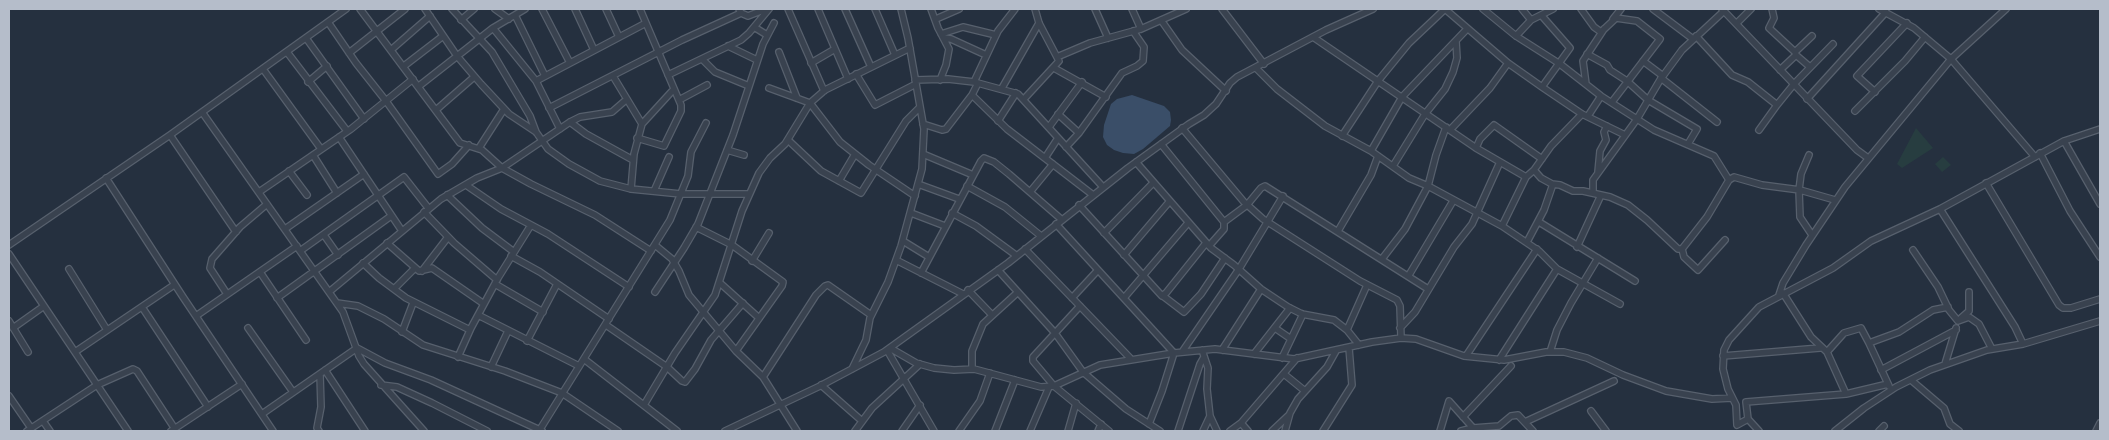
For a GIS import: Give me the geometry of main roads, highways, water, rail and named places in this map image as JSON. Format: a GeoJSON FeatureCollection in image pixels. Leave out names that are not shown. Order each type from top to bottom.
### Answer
{"type":"FeatureCollection","features":[{"type":"Feature","properties":{"kind":"water"},"geometry":{"type":"Polygon","coordinates":[[[1132,95],[1164,106],[1170,112],[1171,120],[1170,126],[1143,149],[1134,154],[1114,150],[1107,145],[1103,137],[1104,125],[1111,104],[1117,99],[1132,95]]]}}]}
